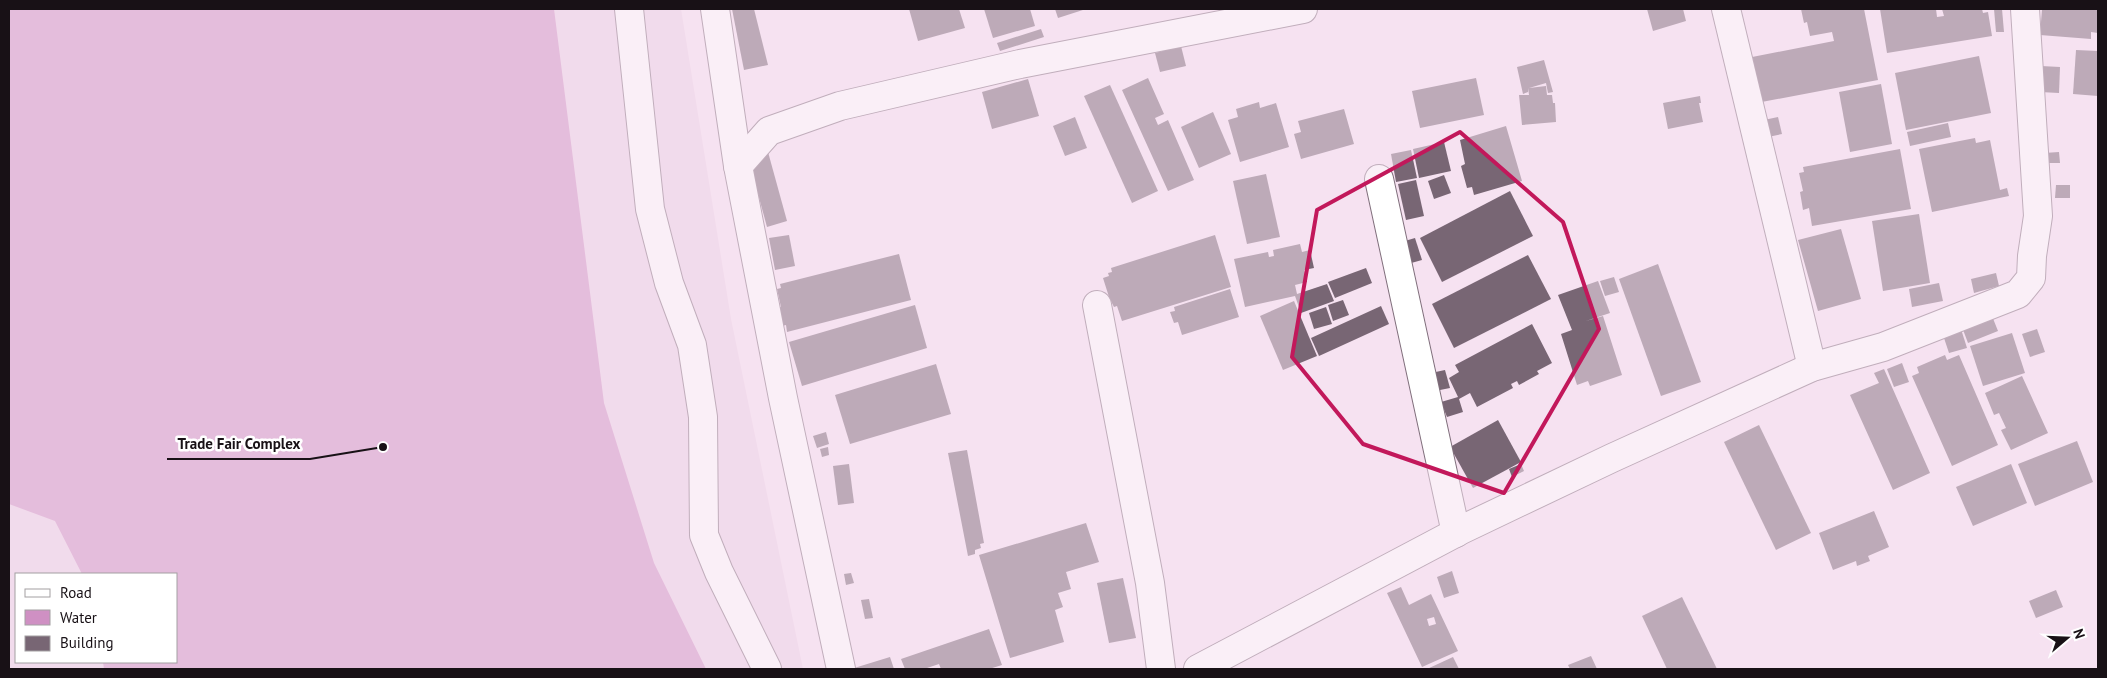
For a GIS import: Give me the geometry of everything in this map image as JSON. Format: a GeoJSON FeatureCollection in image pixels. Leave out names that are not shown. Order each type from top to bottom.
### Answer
{"type":"FeatureCollection","features":[{"type":"Feature","properties":{"kind":"street"},"geometry":{"type":"LineString","coordinates":[[629,9],[650,209],[669,283],[692,345],[703,417],[704,535],[719,572],[767,669]]}},
{"type":"Feature","properties":{"kind":"street"},"geometry":{"type":"LineString","coordinates":[[715,9],[738,166],[783,398],[841,669]]}},
{"type":"Feature","properties":{"kind":"street"},"geometry":{"type":"LineString","coordinates":[[738,166],[769,131],[840,106],[1020,64],[1303,9]]}},
{"type":"Feature","properties":{"kind":"street"},"geometry":{"type":"LineString","coordinates":[[1726,9],[1812,367]]}},
{"type":"Feature","properties":{"kind":"street"},"geometry":{"type":"LineString","coordinates":[[1198,669],[1456,533],[1612,458],[1812,367],[1882,347],[2018,294],[2031,278],[2038,216],[2025,9]]}},
{"type":"Feature","properties":{"kind":"street"},"geometry":{"type":"LineString","coordinates":[[1379,178],[1456,533]]}},
{"type":"Feature","properties":{"kind":"street"},"geometry":{"type":"LineString","coordinates":[[1097,305],[1150,583],[1161,669]]}},
{"type":"Feature","properties":{"kind":"highlighted area"},"geometry":{"type":"Polygon","coordinates":[[[1460,132],[1563,222],[1599,329],[1504,493],[1363,444],[1292,357],[1317,210],[1460,132]]]}},
{"type":"Feature","properties":{"kind":"shaded area"},"geometry":{"type":"Polygon","coordinates":[[[9,9],[681,9],[731,319],[803,669],[9,669],[9,9]]]}},
{"type":"Feature","properties":{"kind":"water"},"geometry":{"type":"Polygon","coordinates":[[[9,9],[554,9],[604,403],[654,563],[706,669],[104,669],[103,663],[178,663],[178,573],[81,573],[55,521],[9,504],[9,9]]]}},
{"type":"Feature","properties":{"kind":"building"},"geometry":{"type":"Polygon","coordinates":[[[732,9],[754,9],[768,65],[744,70],[732,9]]]}},
{"type":"Feature","properties":{"kind":"building"},"geometry":{"type":"Polygon","coordinates":[[[909,9],[959,9],[965,28],[918,41],[909,9]]]}},
{"type":"Feature","properties":{"kind":"building"},"geometry":{"type":"Polygon","coordinates":[[[984,9],[1030,9],[1035,26],[993,38],[984,9]]]}},
{"type":"Feature","properties":{"kind":"building"},"geometry":{"type":"Polygon","coordinates":[[[1055,9],[1086,9],[1058,18],[1055,9]]]}},
{"type":"Feature","properties":{"kind":"building"},"geometry":{"type":"Polygon","coordinates":[[[1647,9],[1683,9],[1686,21],[1653,31],[1647,9]]]}},
{"type":"Feature","properties":{"kind":"building"},"geometry":{"type":"Polygon","coordinates":[[[1801,9],[1864,9],[1878,80],[1751,104],[1742,59],[1834,41],[1832,32],[1810,36],[1807,22],[1804,23],[1801,9]]]}},
{"type":"Feature","properties":{"kind":"building"},"geometry":{"type":"Polygon","coordinates":[[[1880,9],[1936,9],[1937,17],[1944,16],[1942,9],[1982,9],[1983,13],[1988,12],[1992,36],[1887,53],[1880,9]]]}},
{"type":"Feature","properties":{"kind":"building"},"geometry":{"type":"Polygon","coordinates":[[[1994,9],[2002,9],[2004,32],[1996,32],[1994,9]]]}},
{"type":"Feature","properties":{"kind":"building"},"geometry":{"type":"Polygon","coordinates":[[[2042,9],[2098,9],[2098,33],[2091,32],[2091,39],[2040,35],[2042,9]]]}},
{"type":"Feature","properties":{"kind":"building"},"geometry":{"type":"Polygon","coordinates":[[[1041,29],[1044,37],[1000,51],[997,43],[1041,29]]]}},
{"type":"Feature","properties":{"kind":"building"},"geometry":{"type":"Polygon","coordinates":[[[1181,46],[1186,66],[1160,72],[1155,53],[1181,46]]]}},
{"type":"Feature","properties":{"kind":"building"},"geometry":{"type":"Polygon","coordinates":[[[2076,50],[2098,51],[2098,96],[2073,94],[2076,50]]]}},
{"type":"Feature","properties":{"kind":"building"},"geometry":{"type":"Polygon","coordinates":[[[1979,56],[1991,113],[1906,130],[1895,73],[1979,56]]]}},
{"type":"Feature","properties":{"kind":"building"},"geometry":{"type":"Polygon","coordinates":[[[1544,60],[1553,92],[1548,93],[1546,83],[1529,88],[1546,86],[1547,95],[1552,95],[1553,103],[1555,103],[1556,122],[1522,125],[1519,95],[1529,95],[1528,88],[1528,92],[1523,94],[1517,67],[1544,60]]]}},
{"type":"Feature","properties":{"kind":"building"},"geometry":{"type":"Polygon","coordinates":[[[2041,66],[2060,67],[2059,93],[2040,92],[2041,66]]]}},
{"type":"Feature","properties":{"kind":"building"},"geometry":{"type":"Polygon","coordinates":[[[1148,78],[1164,114],[1155,118],[1158,125],[1168,120],[1194,180],[1168,191],[1122,90],[1148,78]]]}},
{"type":"Feature","properties":{"kind":"building"},"geometry":{"type":"Polygon","coordinates":[[[1476,78],[1484,115],[1420,128],[1412,91],[1476,78]]]}},
{"type":"Feature","properties":{"kind":"building"},"geometry":{"type":"Polygon","coordinates":[[[1028,79],[1039,116],[992,129],[982,92],[1028,79]]]}},
{"type":"Feature","properties":{"kind":"building"},"geometry":{"type":"Polygon","coordinates":[[[1881,84],[1892,144],[1850,152],[1839,92],[1881,84]]]}},
{"type":"Feature","properties":{"kind":"building"},"geometry":{"type":"Polygon","coordinates":[[[1110,85],[1158,191],[1132,203],[1084,96],[1110,85]]]}},
{"type":"Feature","properties":{"kind":"building"},"geometry":{"type":"Polygon","coordinates":[[[1700,96],[1701,103],[1699,103],[1703,122],[1668,129],[1663,103],[1700,96]]]}},
{"type":"Feature","properties":{"kind":"building"},"geometry":{"type":"Polygon","coordinates":[[[1259,102],[1260,108],[1276,103],[1289,147],[1240,162],[1228,120],[1238,117],[1236,109],[1259,102]]]}},
{"type":"Feature","properties":{"kind":"building"},"geometry":{"type":"Polygon","coordinates":[[[1344,109],[1354,144],[1301,159],[1294,134],[1301,132],[1298,121],[1344,109]]]}},
{"type":"Feature","properties":{"kind":"building"},"geometry":{"type":"Polygon","coordinates":[[[1213,112],[1231,154],[1199,168],[1181,127],[1213,112]]]}},
{"type":"Feature","properties":{"kind":"building"},"geometry":{"type":"Polygon","coordinates":[[[1075,117],[1087,148],[1065,156],[1053,126],[1075,117]]]}},
{"type":"Feature","properties":{"kind":"building"},"geometry":{"type":"Polygon","coordinates":[[[1778,117],[1782,134],[1768,137],[1764,120],[1778,117]]]}},
{"type":"Feature","properties":{"kind":"building"},"geometry":{"type":"Polygon","coordinates":[[[1948,123],[1951,137],[1910,146],[1907,132],[1948,123]]]}},
{"type":"Feature","properties":{"kind":"building"},"geometry":{"type":"Polygon","coordinates":[[[1506,126],[1522,181],[1474,195],[1472,187],[1467,188],[1461,166],[1465,164],[1460,140],[1506,126]]]}},
{"type":"Feature","properties":{"kind":"building"},"geometry":{"type":"Polygon","coordinates":[[[1975,138],[1976,143],[1990,140],[2000,190],[2007,188],[2009,196],[1932,212],[1919,149],[1975,138]]]}},
{"type":"Feature","properties":{"kind":"building"},"geometry":{"type":"Polygon","coordinates":[[[1444,142],[1451,171],[1419,178],[1413,149],[1444,142]]]}},
{"type":"Feature","properties":{"kind":"building"},"geometry":{"type":"Polygon","coordinates":[[[1900,149],[1911,209],[1812,226],[1809,208],[1803,210],[1800,192],[1803,191],[1799,173],[1804,172],[1803,167],[1900,149]]]}},
{"type":"Feature","properties":{"kind":"building"},"geometry":{"type":"Polygon","coordinates":[[[1411,150],[1417,178],[1396,182],[1391,154],[1411,150]]]}},
{"type":"Feature","properties":{"kind":"building"},"geometry":{"type":"Polygon","coordinates":[[[768,152],[787,221],[767,227],[748,157],[768,152]]]}},
{"type":"Feature","properties":{"kind":"building"},"geometry":{"type":"Polygon","coordinates":[[[2059,152],[2060,163],[2045,163],[2044,153],[2059,152]]]}},
{"type":"Feature","properties":{"kind":"building"},"geometry":{"type":"Polygon","coordinates":[[[1266,174],[1280,237],[1247,244],[1233,181],[1266,174]]]}},
{"type":"Feature","properties":{"kind":"building"},"geometry":{"type":"Polygon","coordinates":[[[1444,175],[1451,193],[1434,199],[1428,181],[1444,175]]]}},
{"type":"Feature","properties":{"kind":"building"},"geometry":{"type":"Polygon","coordinates":[[[1416,180],[1424,216],[1406,220],[1398,184],[1416,180]]]}},
{"type":"Feature","properties":{"kind":"building"},"geometry":{"type":"Polygon","coordinates":[[[2056,185],[2070,185],[2070,198],[2055,198],[2056,185]]]}},
{"type":"Feature","properties":{"kind":"building"},"geometry":{"type":"Polygon","coordinates":[[[1510,191],[1533,236],[1442,282],[1420,238],[1510,191]]]}},
{"type":"Feature","properties":{"kind":"building"},"geometry":{"type":"Polygon","coordinates":[[[1919,214],[1930,283],[1883,291],[1872,221],[1919,214]]]}},
{"type":"Feature","properties":{"kind":"building"},"geometry":{"type":"Polygon","coordinates":[[[1841,229],[1861,299],[1818,311],[1798,240],[1841,229]]]}},
{"type":"Feature","properties":{"kind":"building"},"geometry":{"type":"Polygon","coordinates":[[[789,235],[795,266],[775,270],[769,238],[789,235]]]}},
{"type":"Feature","properties":{"kind":"building"},"geometry":{"type":"Polygon","coordinates":[[[1215,235],[1231,287],[1122,321],[1117,306],[1114,307],[1109,297],[1103,278],[1109,276],[1108,273],[1112,272],[1111,268],[1215,235]]]}},
{"type":"Feature","properties":{"kind":"building"},"geometry":{"type":"Polygon","coordinates":[[[1415,238],[1422,260],[1404,265],[1398,243],[1415,238]]]}},
{"type":"Feature","properties":{"kind":"building"},"geometry":{"type":"Polygon","coordinates":[[[1300,244],[1302,252],[1310,250],[1314,268],[1304,270],[1307,282],[1295,285],[1297,294],[1327,284],[1334,301],[1301,313],[1295,296],[1245,307],[1234,259],[1268,252],[1269,257],[1274,256],[1273,250],[1300,244]]]}},
{"type":"Feature","properties":{"kind":"building"},"geometry":{"type":"Polygon","coordinates":[[[899,254],[911,300],[787,332],[786,325],[782,326],[777,308],[781,307],[777,289],[781,288],[780,284],[899,254]]]}},
{"type":"Feature","properties":{"kind":"building"},"geometry":{"type":"Polygon","coordinates":[[[1528,255],[1551,299],[1454,348],[1432,304],[1528,255]]]}},
{"type":"Feature","properties":{"kind":"building"},"geometry":{"type":"Polygon","coordinates":[[[1658,264],[1701,382],[1661,396],[1619,279],[1658,264]]]}},
{"type":"Feature","properties":{"kind":"building"},"geometry":{"type":"Polygon","coordinates":[[[1366,268],[1372,283],[1335,298],[1328,282],[1366,268]]]}},
{"type":"Feature","properties":{"kind":"building"},"geometry":{"type":"Polygon","coordinates":[[[1996,273],[1999,286],[1974,293],[1971,279],[1996,273]]]}},
{"type":"Feature","properties":{"kind":"building"},"geometry":{"type":"Polygon","coordinates":[[[1614,277],[1619,292],[1605,296],[1600,281],[1614,277]]]}},
{"type":"Feature","properties":{"kind":"building"},"geometry":{"type":"Polygon","coordinates":[[[1598,281],[1610,313],[1586,321],[1603,316],[1622,375],[1590,386],[1588,381],[1577,385],[1561,334],[1572,330],[1558,295],[1598,281]]]}},
{"type":"Feature","properties":{"kind":"building"},"geometry":{"type":"Polygon","coordinates":[[[1939,283],[1943,301],[1912,307],[1909,289],[1939,283]]]}},
{"type":"Feature","properties":{"kind":"building"},"geometry":{"type":"Polygon","coordinates":[[[1230,289],[1239,317],[1182,335],[1178,322],[1174,323],[1170,312],[1175,311],[1174,307],[1230,289]]]}},
{"type":"Feature","properties":{"kind":"building"},"geometry":{"type":"Polygon","coordinates":[[[1343,300],[1349,315],[1333,321],[1328,305],[1343,300]]]}},
{"type":"Feature","properties":{"kind":"building"},"geometry":{"type":"Polygon","coordinates":[[[1294,301],[1317,356],[1283,370],[1260,316],[1294,301]]]}},
{"type":"Feature","properties":{"kind":"building"},"geometry":{"type":"Polygon","coordinates":[[[915,305],[927,348],[802,386],[789,342],[915,305]]]}},
{"type":"Feature","properties":{"kind":"building"},"geometry":{"type":"Polygon","coordinates":[[[1381,306],[1389,324],[1319,356],[1311,338],[1381,306]]]}},
{"type":"Feature","properties":{"kind":"building"},"geometry":{"type":"Polygon","coordinates":[[[1326,307],[1332,324],[1314,329],[1309,313],[1326,307]]]}},
{"type":"Feature","properties":{"kind":"building"},"geometry":{"type":"Polygon","coordinates":[[[1992,316],[1998,331],[1968,343],[1962,327],[1992,316]]]}},
{"type":"Feature","properties":{"kind":"building"},"geometry":{"type":"Polygon","coordinates":[[[1532,324],[1552,363],[1537,371],[1539,374],[1519,385],[1517,381],[1511,384],[1513,388],[1477,407],[1470,393],[1459,399],[1463,412],[1447,417],[1441,402],[1458,397],[1449,378],[1459,372],[1455,365],[1532,324]]]}},
{"type":"Feature","properties":{"kind":"building"},"geometry":{"type":"Polygon","coordinates":[[[1961,329],[1967,348],[1949,353],[1943,335],[1961,329]]]}},
{"type":"Feature","properties":{"kind":"building"},"geometry":{"type":"Polygon","coordinates":[[[2037,329],[2045,352],[2030,357],[2022,334],[2037,329]]]}},
{"type":"Feature","properties":{"kind":"building"},"geometry":{"type":"Polygon","coordinates":[[[2012,333],[2025,373],[1983,386],[1970,346],[2012,333]]]}},
{"type":"Feature","properties":{"kind":"building"},"geometry":{"type":"Polygon","coordinates":[[[1945,355],[1947,360],[1959,355],[1998,445],[1952,466],[1912,376],[1919,373],[1917,367],[1945,355]]]}},
{"type":"Feature","properties":{"kind":"building"},"geometry":{"type":"Polygon","coordinates":[[[1902,363],[1909,382],[1894,387],[1887,369],[1902,363]]]}},
{"type":"Feature","properties":{"kind":"building"},"geometry":{"type":"Polygon","coordinates":[[[936,364],[951,414],[850,444],[835,395],[936,364]]]}},
{"type":"Feature","properties":{"kind":"building"},"geometry":{"type":"Polygon","coordinates":[[[1884,369],[1930,473],[1893,490],[1850,395],[1879,383],[1874,373],[1884,369]]]}},
{"type":"Feature","properties":{"kind":"building"},"geometry":{"type":"Polygon","coordinates":[[[1445,370],[1450,388],[1435,391],[1431,373],[1445,370]]]}},
{"type":"Feature","properties":{"kind":"building"},"geometry":{"type":"Polygon","coordinates":[[[2022,376],[2048,433],[2011,450],[2001,430],[2006,428],[1999,413],[1994,415],[1985,393],[2022,376]]]}},
{"type":"Feature","properties":{"kind":"building"},"geometry":{"type":"Polygon","coordinates":[[[1498,420],[1521,462],[1473,488],[1450,447],[1498,420]]]}},
{"type":"Feature","properties":{"kind":"building"},"geometry":{"type":"Polygon","coordinates":[[[1759,425],[1811,533],[1776,550],[1724,442],[1759,425]]]}},
{"type":"Feature","properties":{"kind":"building"},"geometry":{"type":"Polygon","coordinates":[[[826,432],[829,444],[817,448],[813,436],[826,432]]]}},
{"type":"Feature","properties":{"kind":"building"},"geometry":{"type":"Polygon","coordinates":[[[2077,441],[2093,482],[2035,506],[2018,464],[2077,441]]]}},
{"type":"Feature","properties":{"kind":"building"},"geometry":{"type":"Polygon","coordinates":[[[828,447],[829,455],[822,457],[820,449],[828,447]]]}},
{"type":"Feature","properties":{"kind":"building"},"geometry":{"type":"Polygon","coordinates":[[[967,450],[984,543],[980,544],[981,548],[975,550],[975,554],[968,556],[948,453],[967,450]]]}},
{"type":"Feature","properties":{"kind":"building"},"geometry":{"type":"Polygon","coordinates":[[[849,464],[854,503],[838,505],[833,466],[849,464]]]}},
{"type":"Feature","properties":{"kind":"building"},"geometry":{"type":"Polygon","coordinates":[[[1521,464],[1524,471],[1512,477],[1509,469],[1521,464]]]}},
{"type":"Feature","properties":{"kind":"building"},"geometry":{"type":"Polygon","coordinates":[[[2011,464],[2027,503],[1973,526],[1956,487],[2011,464]]]}},
{"type":"Feature","properties":{"kind":"building"},"geometry":{"type":"Polygon","coordinates":[[[1874,511],[1889,547],[1868,556],[1870,561],[1857,566],[1856,561],[1833,570],[1819,533],[1874,511]]]}},
{"type":"Feature","properties":{"kind":"building"},"geometry":{"type":"Polygon","coordinates":[[[1086,523],[1099,562],[1066,572],[1071,589],[1058,593],[1063,607],[1055,610],[1064,642],[1010,658],[979,555],[1086,523]]]}},
{"type":"Feature","properties":{"kind":"building"},"geometry":{"type":"Polygon","coordinates":[[[1452,571],[1459,593],[1444,598],[1437,577],[1452,571]]]}},
{"type":"Feature","properties":{"kind":"building"},"geometry":{"type":"Polygon","coordinates":[[[851,573],[854,583],[846,585],[844,574],[851,573]]]}},
{"type":"Feature","properties":{"kind":"building"},"geometry":{"type":"Polygon","coordinates":[[[1123,578],[1136,638],[1109,643],[1097,583],[1123,578]]]}},
{"type":"Feature","properties":{"kind":"building"},"geometry":{"type":"Polygon","coordinates":[[[1401,587],[1409,605],[1431,594],[1458,651],[1422,667],[1387,593],[1401,587]],[[1434,617],[1427,619],[1429,626],[1436,624],[1434,617]]]}},
{"type":"Feature","properties":{"kind":"building"},"geometry":{"type":"Polygon","coordinates":[[[2056,590],[2063,607],[2036,618],[2029,601],[2056,590]]]}},
{"type":"Feature","properties":{"kind":"building"},"geometry":{"type":"Polygon","coordinates":[[[1682,597],[1717,669],[1667,669],[1642,616],[1682,597]]]}},
{"type":"Feature","properties":{"kind":"building"},"geometry":{"type":"Polygon","coordinates":[[[869,599],[873,618],[865,619],[861,600],[869,599]]]}},
{"type":"Feature","properties":{"kind":"building"},"geometry":{"type":"Polygon","coordinates":[[[989,629],[1002,665],[989,669],[941,669],[939,664],[924,669],[905,669],[901,659],[989,629]]]}},
{"type":"Feature","properties":{"kind":"building"},"geometry":{"type":"Polygon","coordinates":[[[1591,656],[1597,669],[1570,669],[1568,665],[1591,656]]]}},
{"type":"Feature","properties":{"kind":"building"},"geometry":{"type":"Polygon","coordinates":[[[890,657],[894,669],[851,669],[890,657]]]}},
{"type":"Feature","properties":{"kind":"building"},"geometry":{"type":"Polygon","coordinates":[[[1453,657],[1459,669],[1427,669],[1453,657]]]}},
{"type":"Feature","properties":{"kind":"place","name":"Trade Fair Complex"},"geometry":{"type":"Point","coordinates":[383,447]}}]}
